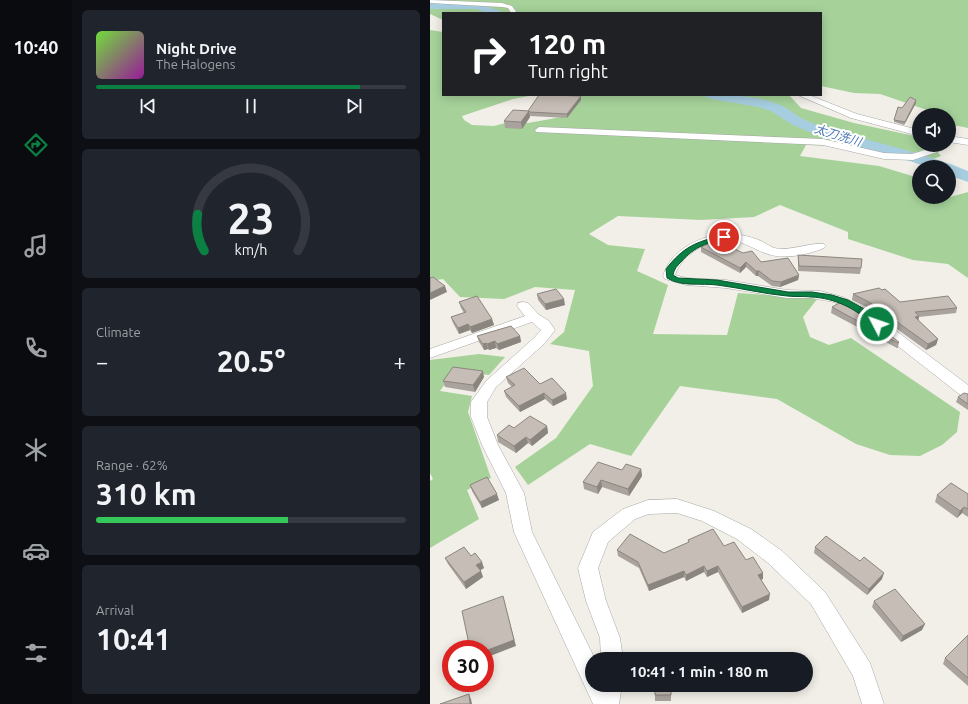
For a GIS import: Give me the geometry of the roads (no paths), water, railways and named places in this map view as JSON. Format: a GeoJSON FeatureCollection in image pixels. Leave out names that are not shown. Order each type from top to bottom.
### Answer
{"type":"FeatureCollection","features":[{"type":"Feature","properties":{"kind":"street"},"geometry":{"type":"LineString","coordinates":[[430,1],[502,5],[510,7],[513,12]]}},
{"type":"Feature","properties":{"kind":"street"},"geometry":{"type":"LineString","coordinates":[[804,96],[854,116],[912,131]]}},
{"type":"Feature","properties":{"kind":"street"},"geometry":{"type":"LineString","coordinates":[[539,130],[823,142],[884,156],[914,157],[928,152]]}},
{"type":"Feature","properties":{"kind":"street"},"geometry":{"type":"LineString","coordinates":[[956,140],[968,142]]}},
{"type":"Feature","properties":{"kind":"street"},"geometry":{"type":"LineString","coordinates":[[820,246],[796,252],[773,252],[756,244],[732,236],[712,239],[687,250],[670,269],[669,276],[676,280],[717,283],[788,294],[812,294],[845,302],[867,314],[877,324],[968,393]]}},
{"type":"Feature","properties":{"kind":"street"},"geometry":{"type":"LineString","coordinates":[[430,354],[528,312],[544,324],[548,330],[540,340],[491,384],[479,402],[479,417],[490,445],[515,493],[523,532],[585,662]]}},
{"type":"Feature","properties":{"kind":"street"},"geometry":{"type":"LineString","coordinates":[[611,652],[610,638],[596,601],[588,568],[600,537],[629,514],[648,507],[677,506],[708,516],[744,534],[775,557],[818,598],[862,671],[873,704]]}},
{"type":"Feature","properties":{"kind":"street"},"geometry":{"type":"LineString","coordinates":[[600,692],[606,704]]}},
{"type":"Feature","properties":{"kind":"street"},"geometry":{"type":"LineString","coordinates":[[606,704],[609,692]]}},
{"type":"Feature","properties":{"kind":"waterway","name":"太刀洗川"},"geometry":{"type":"LineString","coordinates":[[430,6],[477,6],[493,12]]}},
{"type":"Feature","properties":{"kind":"waterway","name":"太刀洗川"},"geometry":{"type":"LineString","coordinates":[[718,96],[761,103],[776,108],[798,122],[822,132],[924,160]]}},
{"type":"Feature","properties":{"kind":"waterway","name":"太刀洗川"},"geometry":{"type":"LineString","coordinates":[[956,172],[968,177]]}}]}
